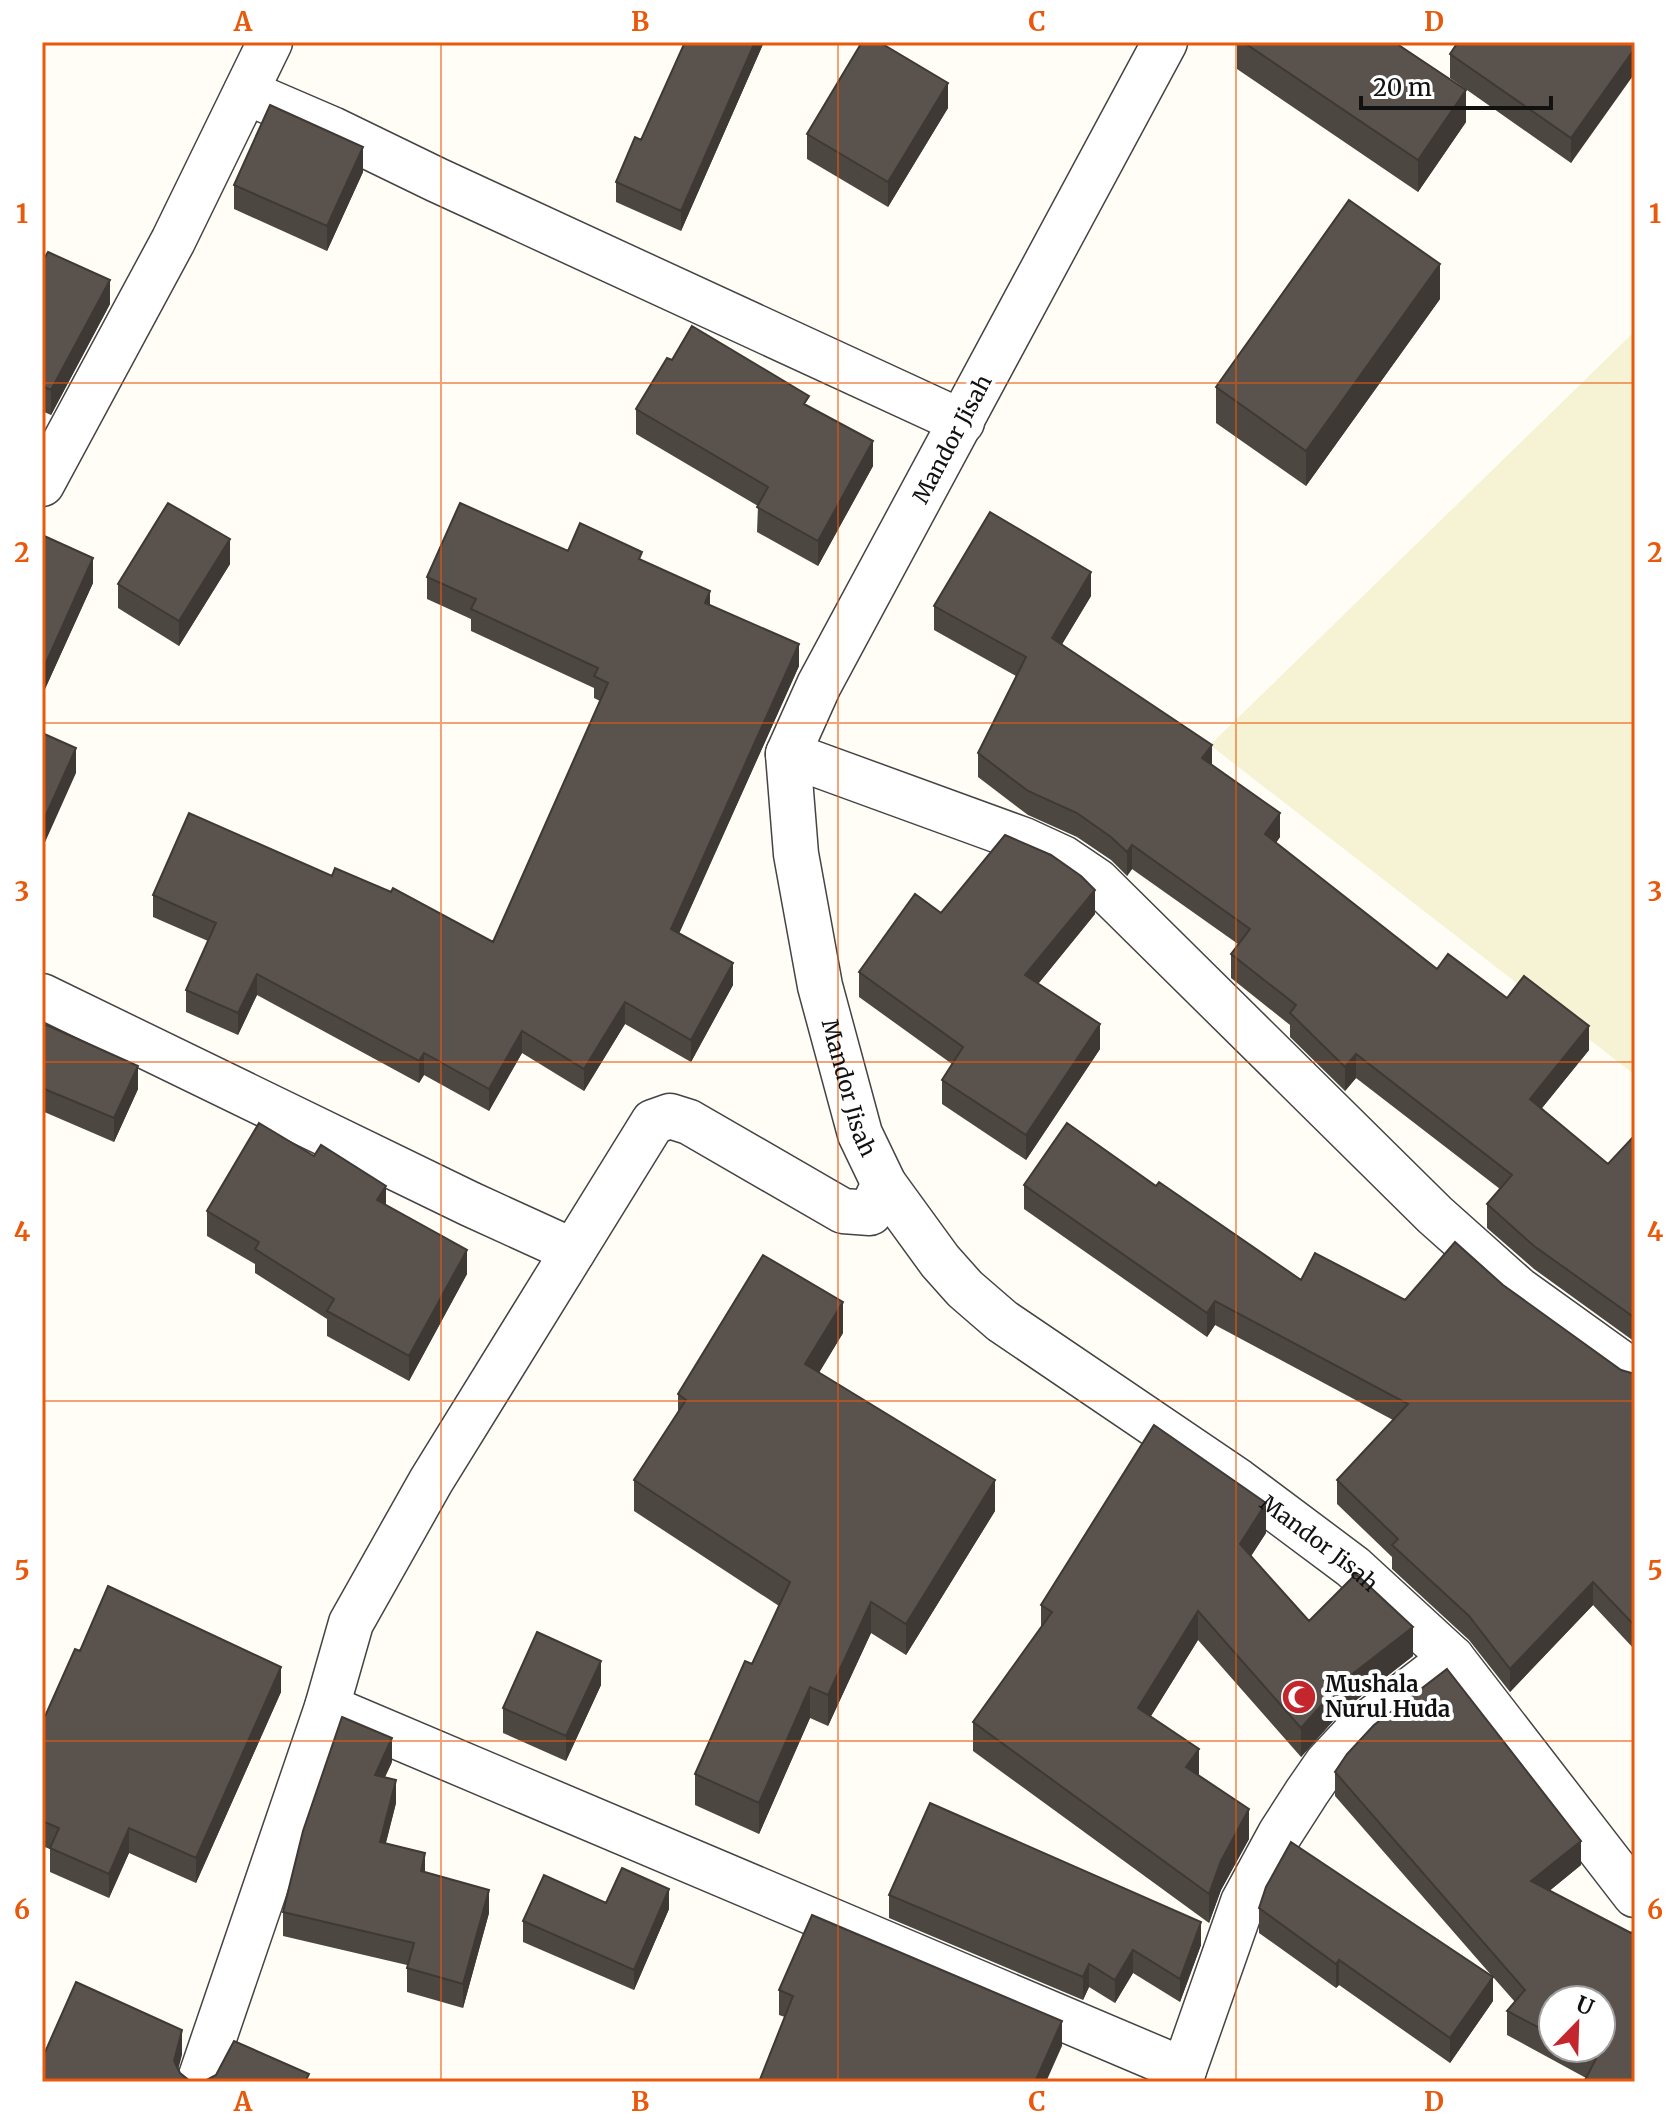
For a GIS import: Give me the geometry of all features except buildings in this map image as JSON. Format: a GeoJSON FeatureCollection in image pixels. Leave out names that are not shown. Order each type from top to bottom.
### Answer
{"type":"FeatureCollection","features":[{"type":"Feature","properties":{"kind":"street"},"geometry":{"type":"LineString","coordinates":[[42,484],[173,241],[270,42]]}},
{"type":"Feature","properties":{"kind":"street","name":"Mandor Jisah"},"geometry":{"type":"LineString","coordinates":[[1165,42],[819,685],[788,754],[796,854],[820,986],[860,1134],[884,1184],[940,1261],[965,1289],[1002,1321],[1238,1481],[1353,1567],[1452,1658],[1635,1895]]}},
{"type":"Feature","properties":{"kind":"street"},"geometry":{"type":"LineString","coordinates":[[246,92],[962,422]]}},
{"type":"Feature","properties":{"kind":"street"},"geometry":{"type":"LineString","coordinates":[[788,754],[1013,835],[1078,867],[1097,881],[1435,1215],[1518,1289],[1635,1373]]}},
{"type":"Feature","properties":{"kind":"street"},"geometry":{"type":"LineString","coordinates":[[42,996],[573,1251]]}},
{"type":"Feature","properties":{"kind":"street"},"geometry":{"type":"LineString","coordinates":[[199,2082],[327,1707],[351,1623],[431,1481],[653,1122],[670,1116],[689,1122],[843,1211],[870,1213],[884,1184]]}},
{"type":"Feature","properties":{"kind":"street"},"geometry":{"type":"LineString","coordinates":[[327,1707],[1180,2076],[1243,1902],[1307,1792],[1327,1763],[1357,1731],[1452,1658]]}},
{"type":"Feature","properties":{"kind":"shaded area"},"geometry":{"type":"Polygon","coordinates":[[[1635,331],[1635,1075],[1210,745],[1635,331]]]}},
{"type":"Feature","properties":{"kind":"place","name":"Mushala Nurul Huda"},"geometry":{"type":"Point","coordinates":[1299,1697]}}]}
